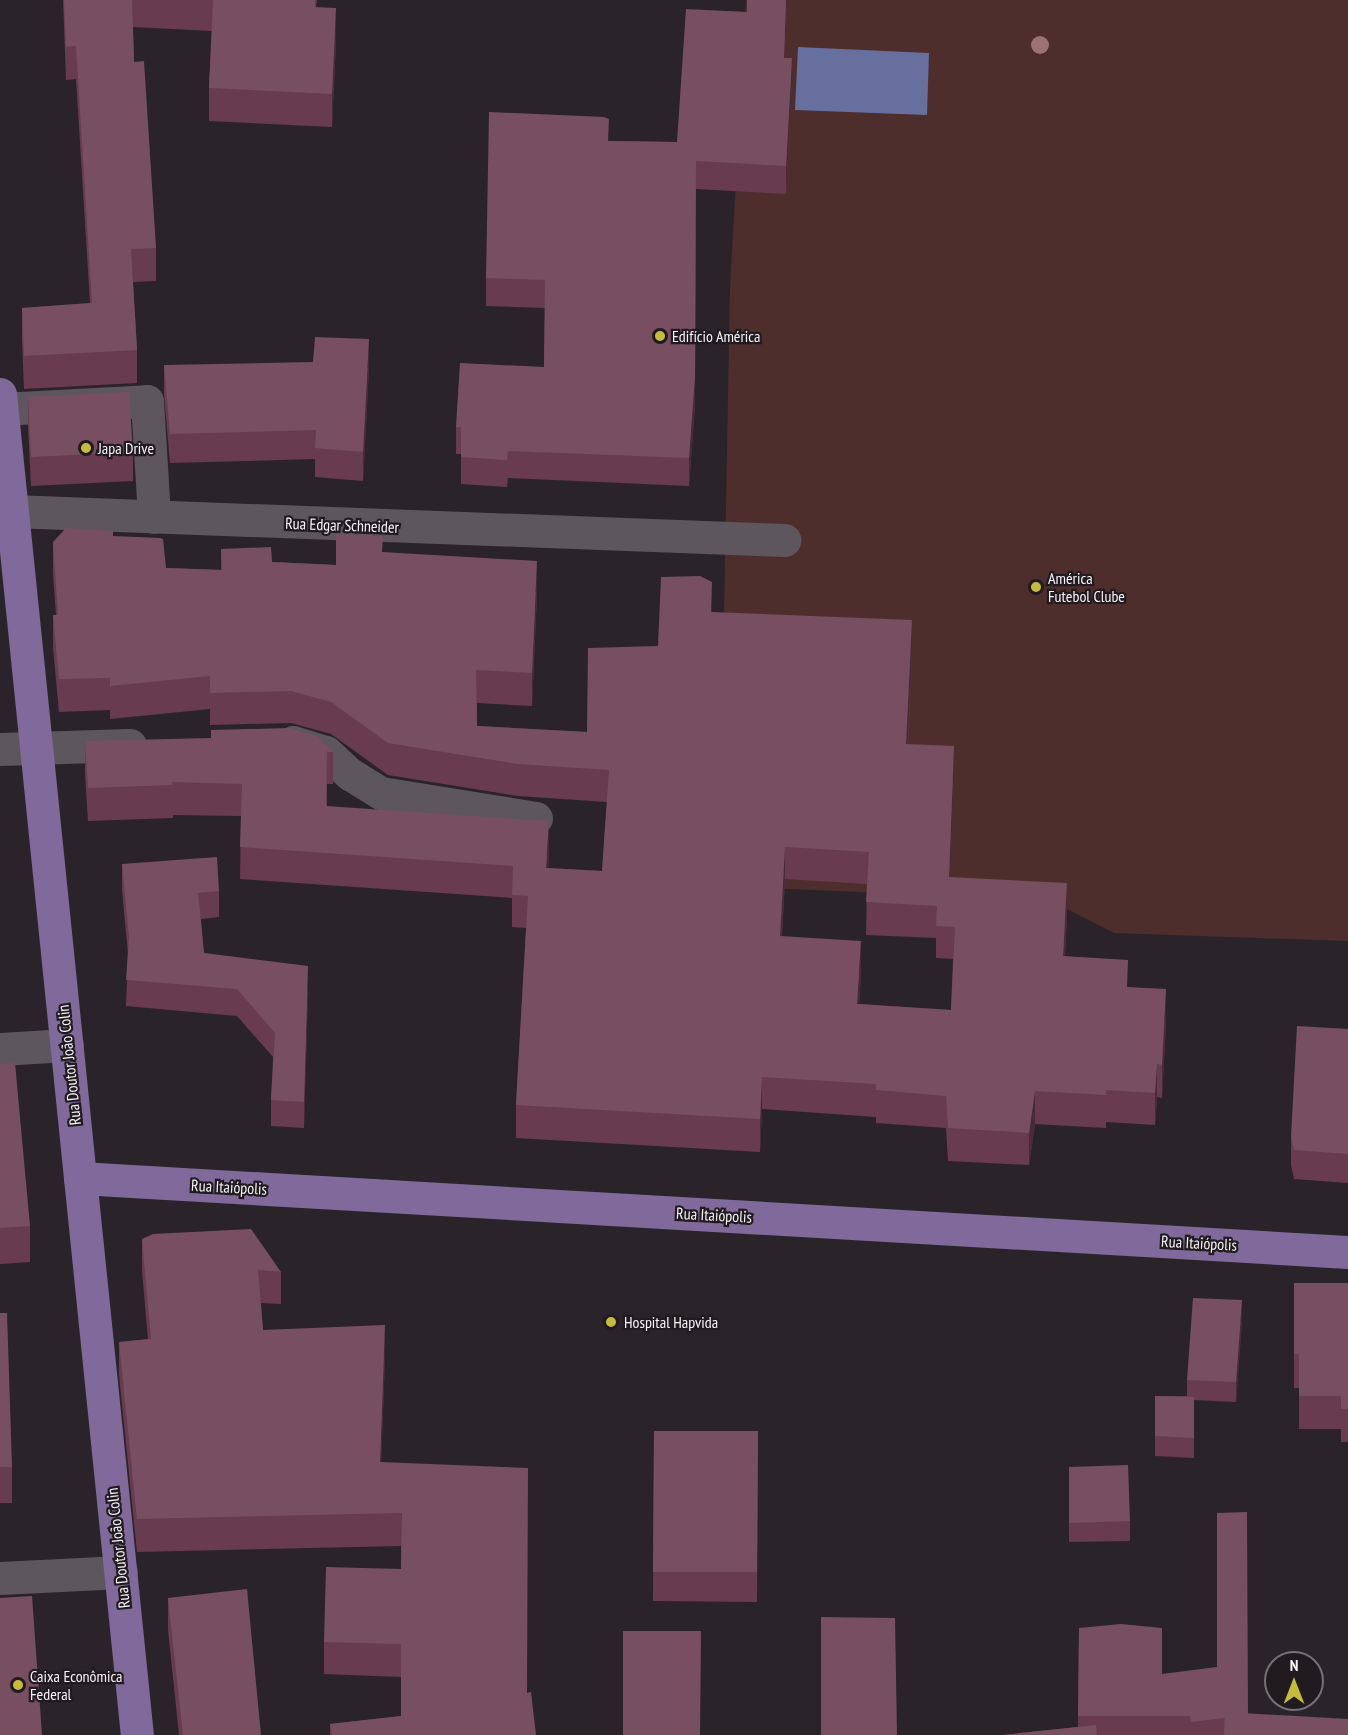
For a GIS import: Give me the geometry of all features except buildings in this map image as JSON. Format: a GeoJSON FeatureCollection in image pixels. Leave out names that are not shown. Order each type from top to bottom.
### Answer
{"type":"FeatureCollection","features":[{"type":"Feature","properties":{"kind":"main road","name":"Rua Doutor João Colin"},"geometry":{"type":"LineString","coordinates":[[1,402],[137,1735]]}},
{"type":"Feature","properties":{"kind":"main road","name":"Rua Itaiópolis"},"geometry":{"type":"LineString","coordinates":[[80,1178],[1348,1252]]}},
{"type":"Feature","properties":{"kind":"street"},"geometry":{"type":"LineString","coordinates":[[1,402],[147,401],[154,517]]}},
{"type":"Feature","properties":{"kind":"street","name":"Rua Edgar Schneider"},"geometry":{"type":"LineString","coordinates":[[12,511],[672,538],[784,540]]}},
{"type":"Feature","properties":{"kind":"street"},"geometry":{"type":"LineString","coordinates":[[267,742],[291,742],[326,752],[350,774],[381,793],[536,818]]}},
{"type":"Feature","properties":{"kind":"street"},"geometry":{"type":"LineString","coordinates":[[0,749],[164,744]]}},
{"type":"Feature","properties":{"kind":"street"},"geometry":{"type":"LineString","coordinates":[[0,1049],[67,1045]]}},
{"type":"Feature","properties":{"kind":"street"},"geometry":{"type":"LineString","coordinates":[[0,1578],[120,1572]]}},
{"type":"Feature","properties":{"kind":"shaded area","name":"América Futebol Clube"},"geometry":{"type":"Polygon","coordinates":[[[746,0],[1348,0],[1348,941],[1114,933],[1050,900],[719,886],[730,289],[746,0]]]}},
{"type":"Feature","properties":{"kind":"water"},"geometry":{"type":"Polygon","coordinates":[[[798,47],[929,53],[927,115],[795,110],[798,47]]]}},
{"type":"Feature","properties":{"kind":"place","name":"Edifício América"},"geometry":{"type":"Point","coordinates":[660,336]}},
{"type":"Feature","properties":{"kind":"place","name":"Japa Drive"},"geometry":{"type":"Point","coordinates":[86,448]}},
{"type":"Feature","properties":{"kind":"place","name":"América Futebol Clube"},"geometry":{"type":"Point","coordinates":[1036,587]}},
{"type":"Feature","properties":{"kind":"place","name":"Hospital Hapvida"},"geometry":{"type":"Point","coordinates":[611,1322]}},
{"type":"Feature","properties":{"kind":"place","name":"Caixa Econômica Federal"},"geometry":{"type":"Point","coordinates":[18,1685]}}]}
